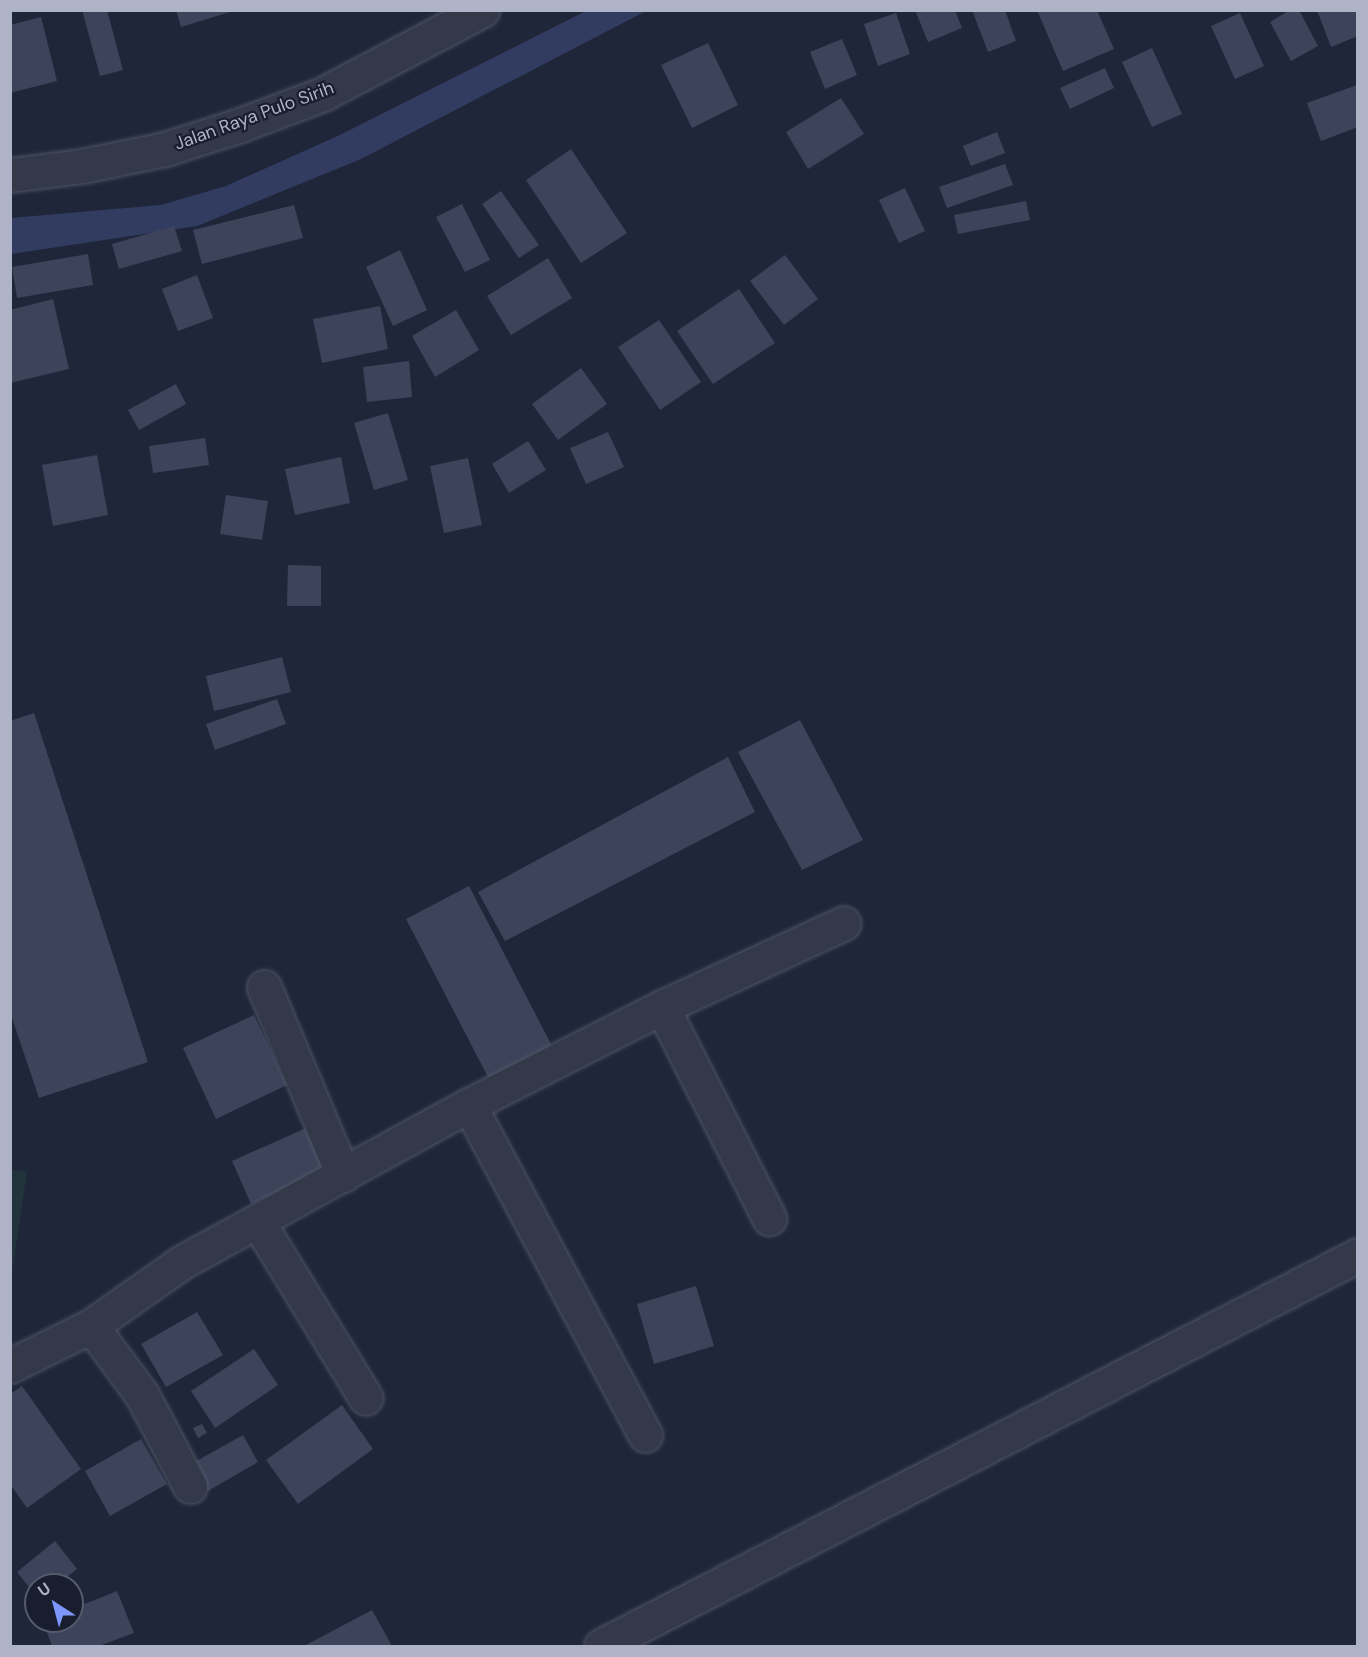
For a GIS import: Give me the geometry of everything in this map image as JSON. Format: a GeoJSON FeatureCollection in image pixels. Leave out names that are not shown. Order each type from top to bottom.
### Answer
{"type":"FeatureCollection","features":[{"type":"Feature","properties":{"kind":"street","name":"Jalan Raya Pulo Sirih"},"geometry":{"type":"LineString","coordinates":[[10,174],[82,166],[165,149],[240,125],[323,93],[482,10]]}},
{"type":"Feature","properties":{"kind":"street"},"geometry":{"type":"LineString","coordinates":[[10,1366],[92,1326],[182,1262],[469,1105],[662,1007],[844,923]]}},
{"type":"Feature","properties":{"kind":"street"},"geometry":{"type":"LineString","coordinates":[[264,987],[344,1175]]}},
{"type":"Feature","properties":{"kind":"street"},"geometry":{"type":"LineString","coordinates":[[662,1007],[769,1218]]}},
{"type":"Feature","properties":{"kind":"street"},"geometry":{"type":"LineString","coordinates":[[469,1105],[645,1435]]}},
{"type":"Feature","properties":{"kind":"street"},"geometry":{"type":"LineString","coordinates":[[258,1222],[366,1398]]}},
{"type":"Feature","properties":{"kind":"street"},"geometry":{"type":"LineString","coordinates":[[601,1647],[1358,1255]]}},
{"type":"Feature","properties":{"kind":"street"},"geometry":{"type":"LineString","coordinates":[[92,1326],[142,1395],[190,1486]]}},
{"type":"Feature","properties":{"kind":"shaded area"},"geometry":{"type":"Polygon","coordinates":[[[10,1170],[27,1172],[11,1279],[10,1170]]]}},
{"type":"Feature","properties":{"kind":"water"},"geometry":{"type":"Polygon","coordinates":[[[586,11],[646,11],[361,159],[197,226],[11,254],[11,218],[161,205],[226,186],[340,135],[586,11]]]}},
{"type":"Feature","properties":{"kind":"building"},"geometry":{"type":"Polygon","coordinates":[[[82,10],[107,10],[123,70],[100,76],[82,10]]]}},
{"type":"Feature","properties":{"kind":"building"},"geometry":{"type":"Polygon","coordinates":[[[176,10],[233,10],[233,11],[181,27],[176,10]]]}},
{"type":"Feature","properties":{"kind":"building"},"geometry":{"type":"Polygon","coordinates":[[[915,10],[955,10],[962,28],[928,42],[915,10]]]}},
{"type":"Feature","properties":{"kind":"building"},"geometry":{"type":"Polygon","coordinates":[[[972,10],[1005,10],[1016,41],[988,52],[972,10]]]}},
{"type":"Feature","properties":{"kind":"building"},"geometry":{"type":"Polygon","coordinates":[[[1037,10],[1097,10],[1114,49],[1063,71],[1037,10]]]}},
{"type":"Feature","properties":{"kind":"building"},"geometry":{"type":"Polygon","coordinates":[[[1290,10],[1299,10],[1318,46],[1291,61],[1270,22],[1290,10]]]}},
{"type":"Feature","properties":{"kind":"building"},"geometry":{"type":"Polygon","coordinates":[[[1317,10],[1358,10],[1358,36],[1331,47],[1317,10]]]}},
{"type":"Feature","properties":{"kind":"building"},"geometry":{"type":"Polygon","coordinates":[[[896,13],[910,54],[878,66],[864,24],[896,13]]]}},
{"type":"Feature","properties":{"kind":"building"},"geometry":{"type":"Polygon","coordinates":[[[1240,13],[1264,66],[1235,79],[1211,26],[1240,13]]]}},
{"type":"Feature","properties":{"kind":"building"},"geometry":{"type":"Polygon","coordinates":[[[41,17],[57,81],[10,93],[10,25],[41,17]]]}},
{"type":"Feature","properties":{"kind":"building"},"geometry":{"type":"Polygon","coordinates":[[[842,39],[857,75],[825,89],[810,52],[842,39]]]}},
{"type":"Feature","properties":{"kind":"building"},"geometry":{"type":"Polygon","coordinates":[[[708,43],[738,105],[692,128],[661,65],[708,43]]]}},
{"type":"Feature","properties":{"kind":"building"},"geometry":{"type":"Polygon","coordinates":[[[1152,48],[1182,114],[1152,127],[1122,62],[1152,48]]]}},
{"type":"Feature","properties":{"kind":"building"},"geometry":{"type":"Polygon","coordinates":[[[1105,68],[1114,88],[1070,109],[1060,88],[1105,68]]]}},
{"type":"Feature","properties":{"kind":"building"},"geometry":{"type":"Polygon","coordinates":[[[1357,85],[1358,127],[1321,141],[1307,103],[1357,85]]]}},
{"type":"Feature","properties":{"kind":"building"},"geometry":{"type":"Polygon","coordinates":[[[841,98],[864,134],[808,169],[786,132],[841,98]]]}},
{"type":"Feature","properties":{"kind":"building"},"geometry":{"type":"Polygon","coordinates":[[[997,132],[1005,153],[971,166],[963,146],[997,132]]]}},
{"type":"Feature","properties":{"kind":"building"},"geometry":{"type":"Polygon","coordinates":[[[571,149],[627,233],[581,263],[526,180],[571,149]]]}},
{"type":"Feature","properties":{"kind":"building"},"geometry":{"type":"Polygon","coordinates":[[[1005,164],[1013,185],[947,208],[939,187],[1005,164]]]}},
{"type":"Feature","properties":{"kind":"building"},"geometry":{"type":"Polygon","coordinates":[[[905,188],[925,231],[899,243],[879,200],[905,188]]]}},
{"type":"Feature","properties":{"kind":"building"},"geometry":{"type":"Polygon","coordinates":[[[501,191],[539,245],[519,258],[482,204],[501,191]]]}},
{"type":"Feature","properties":{"kind":"building"},"geometry":{"type":"Polygon","coordinates":[[[1026,201],[1030,220],[958,234],[954,215],[1026,201]]]}},
{"type":"Feature","properties":{"kind":"building"},"geometry":{"type":"Polygon","coordinates":[[[462,204],[490,260],[465,272],[436,217],[462,204]]]}},
{"type":"Feature","properties":{"kind":"building"},"geometry":{"type":"Polygon","coordinates":[[[294,205],[303,238],[202,264],[193,230],[294,205]]]}},
{"type":"Feature","properties":{"kind":"building"},"geometry":{"type":"Polygon","coordinates":[[[174,226],[182,251],[119,269],[112,244],[174,226]]]}},
{"type":"Feature","properties":{"kind":"building"},"geometry":{"type":"Polygon","coordinates":[[[400,250],[427,310],[393,326],[366,267],[400,250]]]}},
{"type":"Feature","properties":{"kind":"building"},"geometry":{"type":"Polygon","coordinates":[[[88,254],[93,285],[17,298],[12,267],[88,254]]]}},
{"type":"Feature","properties":{"kind":"building"},"geometry":{"type":"Polygon","coordinates":[[[785,255],[818,299],[784,325],[750,281],[785,255]]]}},
{"type":"Feature","properties":{"kind":"building"},"geometry":{"type":"Polygon","coordinates":[[[548,258],[572,298],[511,335],[487,296],[548,258]]]}},
{"type":"Feature","properties":{"kind":"building"},"geometry":{"type":"Polygon","coordinates":[[[197,275],[213,318],[178,331],[162,289],[197,275]]]}},
{"type":"Feature","properties":{"kind":"building"},"geometry":{"type":"Polygon","coordinates":[[[739,289],[775,343],[713,384],[677,331],[739,289]]]}},
{"type":"Feature","properties":{"kind":"building"},"geometry":{"type":"Polygon","coordinates":[[[53,299],[69,369],[10,383],[10,310],[53,299]]]}},
{"type":"Feature","properties":{"kind":"building"},"geometry":{"type":"Polygon","coordinates":[[[380,306],[388,349],[322,363],[313,319],[380,306]]]}},
{"type":"Feature","properties":{"kind":"building"},"geometry":{"type":"Polygon","coordinates":[[[456,310],[479,350],[435,377],[412,336],[456,310]]]}},
{"type":"Feature","properties":{"kind":"building"},"geometry":{"type":"Polygon","coordinates":[[[659,320],[701,382],[660,410],[618,347],[659,320]]]}},
{"type":"Feature","properties":{"kind":"building"},"geometry":{"type":"Polygon","coordinates":[[[409,361],[412,397],[367,402],[363,367],[409,361]]]}},
{"type":"Feature","properties":{"kind":"building"},"geometry":{"type":"Polygon","coordinates":[[[581,368],[607,404],[558,440],[532,404],[581,368]]]}},
{"type":"Feature","properties":{"kind":"building"},"geometry":{"type":"Polygon","coordinates":[[[176,384],[186,404],[139,430],[128,410],[176,384]]]}},
{"type":"Feature","properties":{"kind":"building"},"geometry":{"type":"Polygon","coordinates":[[[388,413],[408,480],[374,490],[354,423],[388,413]]]}},
{"type":"Feature","properties":{"kind":"building"},"geometry":{"type":"Polygon","coordinates":[[[608,432],[624,467],[586,484],[570,448],[608,432]]]}},
{"type":"Feature","properties":{"kind":"building"},"geometry":{"type":"Polygon","coordinates":[[[205,438],[209,465],[153,473],[149,446],[205,438]]]}},
{"type":"Feature","properties":{"kind":"building"},"geometry":{"type":"Polygon","coordinates":[[[528,441],[546,470],[509,493],[492,464],[528,441]]]}},
{"type":"Feature","properties":{"kind":"building"},"geometry":{"type":"Polygon","coordinates":[[[97,455],[108,515],[53,526],[42,465],[97,455]]]}},
{"type":"Feature","properties":{"kind":"building"},"geometry":{"type":"Polygon","coordinates":[[[341,457],[350,503],[295,515],[285,469],[341,457]]]}},
{"type":"Feature","properties":{"kind":"building"},"geometry":{"type":"Polygon","coordinates":[[[468,458],[482,525],[444,533],[430,466],[468,458]]]}},
{"type":"Feature","properties":{"kind":"building"},"geometry":{"type":"Polygon","coordinates":[[[226,495],[268,501],[262,540],[220,534],[226,495]]]}},
{"type":"Feature","properties":{"kind":"building"},"geometry":{"type":"Polygon","coordinates":[[[288,565],[321,566],[321,606],[287,606],[288,565]]]}},
{"type":"Feature","properties":{"kind":"building"},"geometry":{"type":"Polygon","coordinates":[[[282,657],[291,692],[214,711],[206,676],[282,657]]]}},
{"type":"Feature","properties":{"kind":"building"},"geometry":{"type":"Polygon","coordinates":[[[277,699],[286,724],[215,750],[206,724],[277,699]]]}},
{"type":"Feature","properties":{"kind":"building"},"geometry":{"type":"Polygon","coordinates":[[[34,713],[148,1062],[39,1098],[10,1012],[10,721],[34,713]]]}},
{"type":"Feature","properties":{"kind":"building"},"geometry":{"type":"Polygon","coordinates":[[[800,720],[863,840],[802,870],[738,752],[800,720]]]}},
{"type":"Feature","properties":{"kind":"building"},"geometry":{"type":"Polygon","coordinates":[[[728,757],[755,812],[505,941],[478,892],[728,757]]]}},
{"type":"Feature","properties":{"kind":"building"},"geometry":{"type":"Polygon","coordinates":[[[469,886],[552,1046],[489,1079],[406,919],[469,886]]]}},
{"type":"Feature","properties":{"kind":"building"},"geometry":{"type":"Polygon","coordinates":[[[254,1015],[287,1085],[216,1119],[183,1048],[254,1015]]]}},
{"type":"Feature","properties":{"kind":"building"},"geometry":{"type":"Polygon","coordinates":[[[306,1128],[326,1170],[251,1204],[232,1161],[306,1128]]]}},
{"type":"Feature","properties":{"kind":"building"},"geometry":{"type":"Polygon","coordinates":[[[696,1286],[714,1346],[654,1364],[637,1304],[696,1286]]]}},
{"type":"Feature","properties":{"kind":"building"},"geometry":{"type":"Polygon","coordinates":[[[197,1312],[223,1355],[166,1387],[141,1344],[197,1312]]]}},
{"type":"Feature","properties":{"kind":"building"},"geometry":{"type":"Polygon","coordinates":[[[254,1349],[278,1385],[215,1428],[191,1391],[254,1349]]]}},
{"type":"Feature","properties":{"kind":"building"},"geometry":{"type":"Polygon","coordinates":[[[22,1386],[81,1469],[27,1508],[10,1484],[10,1394],[22,1386]]]}},
{"type":"Feature","properties":{"kind":"building"},"geometry":{"type":"Polygon","coordinates":[[[342,1405],[373,1449],[298,1504],[266,1460],[342,1405]]]}},
{"type":"Feature","properties":{"kind":"building"},"geometry":{"type":"Polygon","coordinates":[[[202,1424],[207,1433],[198,1438],[193,1428],[202,1424]]]}},
{"type":"Feature","properties":{"kind":"building"},"geometry":{"type":"Polygon","coordinates":[[[243,1435],[258,1462],[208,1491],[193,1463],[243,1435]]]}},
{"type":"Feature","properties":{"kind":"building"},"geometry":{"type":"Polygon","coordinates":[[[141,1439],[167,1484],[110,1516],[85,1471],[141,1439]]]}},
{"type":"Feature","properties":{"kind":"building"},"geometry":{"type":"Polygon","coordinates":[[[55,1541],[77,1569],[72,1573],[24,1573],[24,1581],[17,1572],[55,1541]]]}},
{"type":"Feature","properties":{"kind":"building"},"geometry":{"type":"Polygon","coordinates":[[[117,1591],[134,1633],[99,1646],[52,1646],[47,1633],[84,1633],[84,1604],[117,1591]]]}},
{"type":"Feature","properties":{"kind":"building"},"geometry":{"type":"Polygon","coordinates":[[[372,1610],[392,1646],[304,1646],[372,1610]]]}}]}
